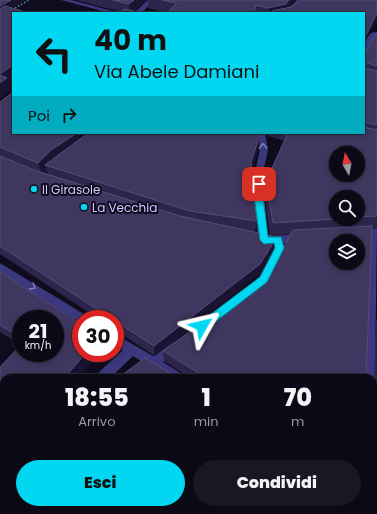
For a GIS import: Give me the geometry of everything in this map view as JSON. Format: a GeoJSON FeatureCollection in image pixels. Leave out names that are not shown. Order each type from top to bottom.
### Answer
{"type":"FeatureCollection","features":[{"type":"Feature","properties":{"kind":"street"},"geometry":{"type":"LineString","coordinates":[[64,0],[113,12]]}},
{"type":"Feature","properties":{"kind":"street"},"geometry":{"type":"LineString","coordinates":[[138,12],[152,0]]}},
{"type":"Feature","properties":{"kind":"street"},"geometry":{"type":"LineString","coordinates":[[365,50],[375,35]]}},
{"type":"Feature","properties":{"kind":"street"},"geometry":{"type":"LineString","coordinates":[[261,134],[264,150],[259,172],[259,196],[264,240]]}},
{"type":"Feature","properties":{"kind":"street"},"geometry":{"type":"LineString","coordinates":[[352,234],[375,232],[374,315],[369,374]]}},
{"type":"Feature","properties":{"kind":"street"},"geometry":{"type":"LineString","coordinates":[[252,240],[278,240],[315,237]]}},
{"type":"Feature","properties":{"kind":"street"},"geometry":{"type":"LineString","coordinates":[[245,293],[263,280],[280,248],[278,240]]}},
{"type":"Feature","properties":{"kind":"street"},"geometry":{"type":"LineString","coordinates":[[0,266],[72,312]]}},
{"type":"Feature","properties":{"kind":"street"},"geometry":{"type":"LineString","coordinates":[[153,363],[184,340]]}},
{"type":"Feature","properties":{"kind":"street"},"geometry":{"type":"LineString","coordinates":[[124,345],[171,374]]}},
{"type":"Feature","properties":{"kind":"street"},"geometry":{"type":"LineString","coordinates":[[105,374],[132,350]]}},
{"type":"Feature","properties":{"kind":"path"},"geometry":{"type":"LineString","coordinates":[[12,10],[29,0]]}},
{"type":"Feature","properties":{"kind":"building"},"geometry":{"type":"Polygon","coordinates":[[[0,0],[11,0],[0,6],[0,0]]]}},
{"type":"Feature","properties":{"kind":"building"},"geometry":{"type":"Polygon","coordinates":[[[113,0],[134,0],[129,4],[113,0]]]}},
{"type":"Feature","properties":{"kind":"building"},"geometry":{"type":"Polygon","coordinates":[[[162,0],[289,0],[286,4],[268,8],[256,5],[254,12],[168,12],[177,3],[162,0]]]}},
{"type":"Feature","properties":{"kind":"building"},"geometry":{"type":"Polygon","coordinates":[[[298,0],[377,0],[377,13],[365,37],[365,12],[271,12],[291,7],[298,0]]]}},
{"type":"Feature","properties":{"kind":"building"},"geometry":{"type":"Polygon","coordinates":[[[5,6],[26,12],[12,12],[12,66],[0,74],[0,9],[5,6]]]}},
{"type":"Feature","properties":{"kind":"building"},"geometry":{"type":"Polygon","coordinates":[[[125,9],[138,12],[120,12],[125,9]]]}},
{"type":"Feature","properties":{"kind":"building"},"geometry":{"type":"Polygon","coordinates":[[[377,32],[377,66],[365,62],[365,54],[377,32]]]}},
{"type":"Feature","properties":{"kind":"building"},"geometry":{"type":"Polygon","coordinates":[[[365,68],[377,71],[377,125],[365,122],[365,68]]]}},
{"type":"Feature","properties":{"kind":"building"},"geometry":{"type":"Polygon","coordinates":[[[0,75],[7,78],[0,83],[0,75]]]}},
{"type":"Feature","properties":{"kind":"building"},"geometry":{"type":"Polygon","coordinates":[[[12,93],[12,134],[75,134],[51,150],[38,163],[0,147],[0,102],[12,93]]]}},
{"type":"Feature","properties":{"kind":"building"},"geometry":{"type":"Polygon","coordinates":[[[365,127],[377,130],[377,216],[365,217],[365,190],[329,190],[329,219],[273,223],[266,181],[288,134],[365,134],[365,127]]]}},
{"type":"Feature","properties":{"kind":"building"},"geometry":{"type":"Polygon","coordinates":[[[87,134],[260,134],[251,162],[257,221],[190,211],[45,165],[87,134]]]}},
{"type":"Feature","properties":{"kind":"building"},"geometry":{"type":"Polygon","coordinates":[[[0,156],[34,170],[180,216],[277,237],[260,264],[154,346],[124,327],[124,310],[98,310],[0,246],[0,156]]]}},
{"type":"Feature","properties":{"kind":"building"},"geometry":{"type":"Polygon","coordinates":[[[372,226],[366,374],[200,374],[163,351],[271,272],[293,230],[372,226]]]}},
{"type":"Feature","properties":{"kind":"building"},"geometry":{"type":"Polygon","coordinates":[[[0,272],[59,310],[12,310],[12,332],[0,325],[0,272]]]}},
{"type":"Feature","properties":{"kind":"building"},"geometry":{"type":"Polygon","coordinates":[[[64,313],[72,318],[72,362],[78,362],[68,374],[0,374],[0,367],[12,354],[12,362],[64,362],[64,313]]]}},
{"type":"Feature","properties":{"kind":"building"},"geometry":{"type":"Polygon","coordinates":[[[145,358],[171,374],[123,374],[145,358]]]}},
{"type":"Feature","properties":{"kind":"place","name":"Il Girasole"},"geometry":{"type":"Point","coordinates":[34,189]}},
{"type":"Feature","properties":{"kind":"place","name":"La Vecchia"},"geometry":{"type":"Point","coordinates":[84,207]}},
{"type":"Feature","properties":{"kind":"route"},"geometry":{"type":"LineString","coordinates":[[202,326],[263,280],[280,248],[278,240],[264,240],[259,184]]}}]}
